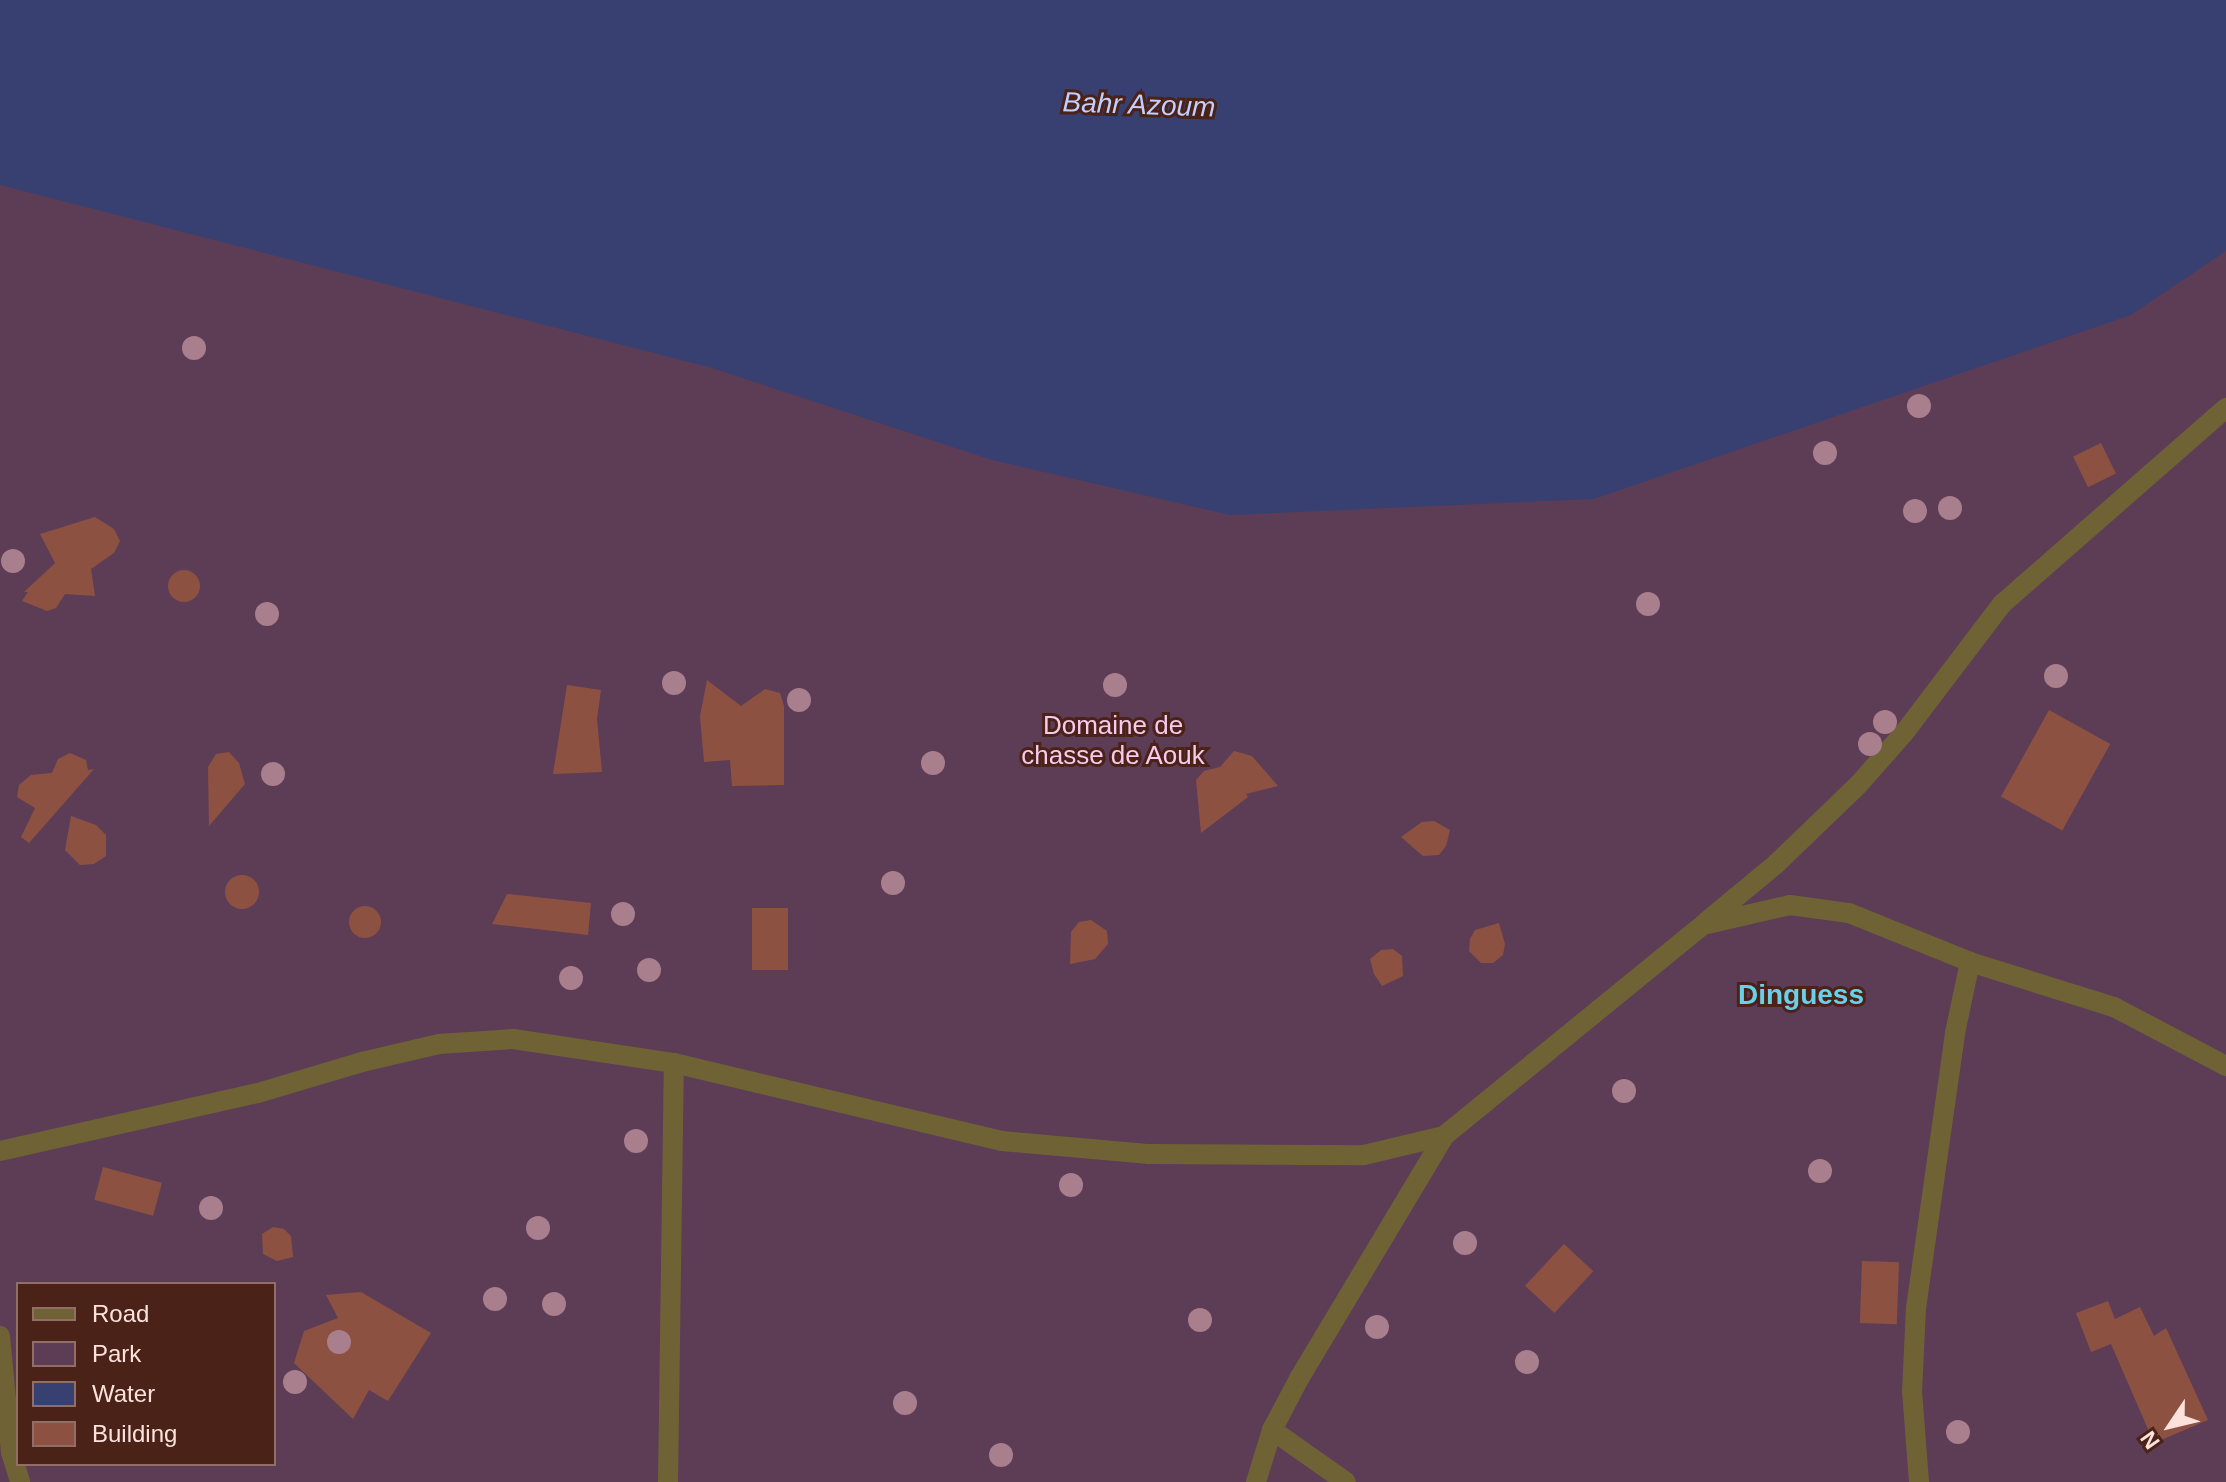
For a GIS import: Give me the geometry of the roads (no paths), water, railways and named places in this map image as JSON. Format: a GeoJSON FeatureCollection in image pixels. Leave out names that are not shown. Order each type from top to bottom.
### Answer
{"type":"FeatureCollection","features":[{"type":"Feature","properties":{"kind":"street"},"geometry":{"type":"LineString","coordinates":[[1256,1482],[1272,1430],[1444,1136],[1776,864],[1859,784],[1904,733],[2002,604],[2226,408]]}},
{"type":"Feature","properties":{"kind":"street"},"geometry":{"type":"LineString","coordinates":[[1703,925],[1790,905],[1849,913],[1970,962],[2114,1007],[2226,1066]]}},
{"type":"Feature","properties":{"kind":"street"},"geometry":{"type":"LineString","coordinates":[[1919,1482],[1912,1392],[1916,1308],[1955,1033],[1970,962]]}},
{"type":"Feature","properties":{"kind":"street"},"geometry":{"type":"LineString","coordinates":[[0,1151],[258,1093],[439,1044],[513,1039],[674,1063],[1002,1141],[1149,1154],[1284,1157],[1364,1155],[1444,1136]]}},
{"type":"Feature","properties":{"kind":"street"},"geometry":{"type":"LineString","coordinates":[[668,1482],[674,1063]]}},
{"type":"Feature","properties":{"kind":"street"},"geometry":{"type":"LineString","coordinates":[[0,1336],[11,1452],[20,1482]]}},
{"type":"Feature","properties":{"kind":"street"},"geometry":{"type":"LineString","coordinates":[[1272,1430],[1346,1482]]}},
{"type":"Feature","properties":{"kind":"water","name":"Bahr Azoum"},"geometry":{"type":"Polygon","coordinates":[[[0,0],[2226,0],[2226,251],[2131,315],[1594,499],[1230,515],[992,460],[712,368],[0,185],[0,0]]]}},
{"type":"Feature","properties":{"kind":"district","name":"Dinguess"},"geometry":{"type":"Point","coordinates":[1801,995]}},
{"type":"Feature","properties":{"kind":"park label","name":"Domaine de chasse de Aouk"},"geometry":{"type":"Point","coordinates":[1113,741]}}]}
